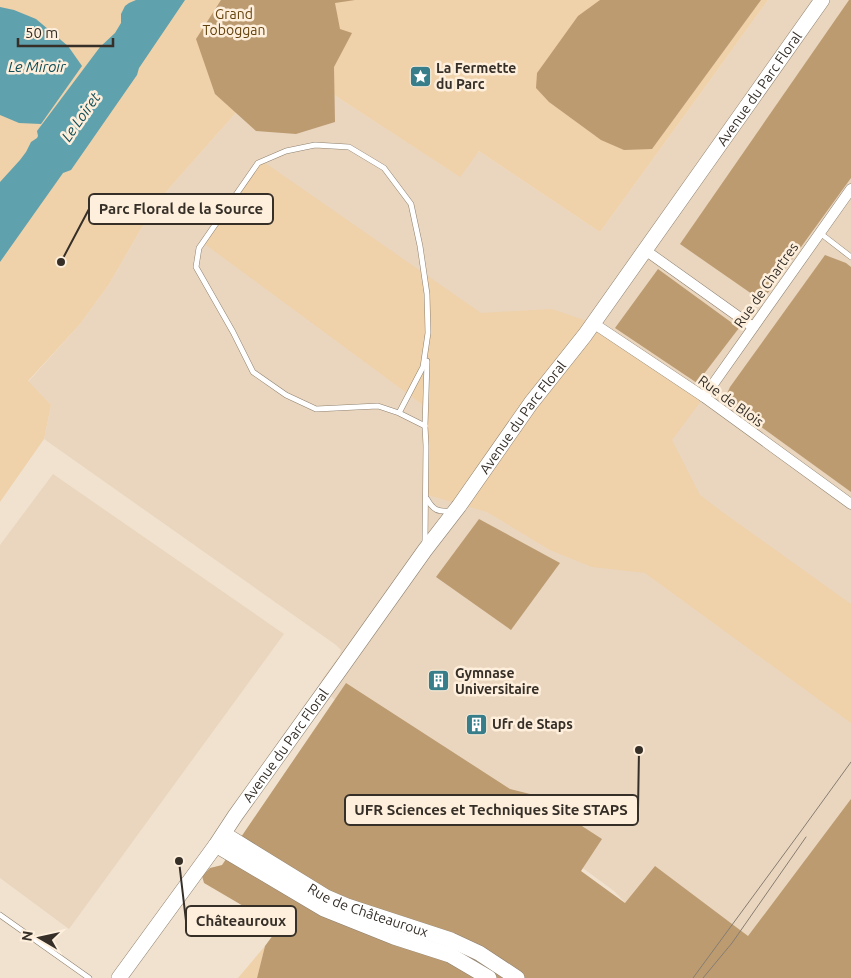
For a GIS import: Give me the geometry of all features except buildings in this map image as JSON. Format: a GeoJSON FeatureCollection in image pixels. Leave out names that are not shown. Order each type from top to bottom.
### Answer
{"type":"FeatureCollection","features":[{"type":"Feature","properties":{"kind":"main road","name":"Avenue du Parc Floral"},"geometry":{"type":"LineString","coordinates":[[119,978],[425,550],[456,510],[532,403],[593,324],[822,0]]}},
{"type":"Feature","properties":{"kind":"main road","name":"Rue de Châteauroux"},"geometry":{"type":"LineString","coordinates":[[220,839],[324,909],[394,937],[450,955],[489,978]]}},
{"type":"Feature","properties":{"kind":"main road","name":"Rue de Châteauroux"},"geometry":{"type":"LineString","coordinates":[[220,839],[326,897],[347,906],[452,940],[479,953],[517,978]]}},
{"type":"Feature","properties":{"kind":"street","name":"Rue de Chartres"},"geometry":{"type":"LineString","coordinates":[[704,397],[851,189]]}},
{"type":"Feature","properties":{"kind":"street"},"geometry":{"type":"LineString","coordinates":[[645,250],[753,327]]}},
{"type":"Feature","properties":{"kind":"street","name":"Rue de Blois"},"geometry":{"type":"LineString","coordinates":[[593,324],[704,397],[851,504]]}},
{"type":"Feature","properties":{"kind":"lane"},"geometry":{"type":"LineString","coordinates":[[425,426],[399,413],[378,406],[316,409],[286,395],[253,372],[233,332],[196,268],[199,248],[258,163],[286,151],[315,145],[349,146],[384,168],[411,204],[420,246],[427,294],[425,550]]}},
{"type":"Feature","properties":{"kind":"lane"},"geometry":{"type":"LineString","coordinates":[[820,233],[851,257]]}},
{"type":"Feature","properties":{"kind":"lane"},"geometry":{"type":"LineString","coordinates":[[399,413],[423,367],[428,333]]}},
{"type":"Feature","properties":{"kind":"lane"},"geometry":{"type":"LineString","coordinates":[[426,498],[434,509],[441,512],[456,510]]}},
{"type":"Feature","properties":{"kind":"lane"},"geometry":{"type":"LineString","coordinates":[[0,915],[88,978]]}},
{"type":"Feature","properties":{"kind":"shaded area"},"geometry":{"type":"Polygon","coordinates":[[[768,0],[851,0],[851,978],[656,935],[614,891],[569,858],[339,703],[322,689],[320,684],[340,655],[341,650],[44,439],[51,405],[28,382],[80,324],[109,284],[153,208],[264,81],[287,64],[459,176],[479,151],[600,232],[768,0]]]}},
{"type":"Feature","properties":{"kind":"shaded area"},"geometry":{"type":"Polygon","coordinates":[[[53,474],[284,634],[69,929],[0,878],[0,545],[53,474]]]}},
{"type":"Feature","properties":{"kind":"green space","name":"Grand Toboggan"},"geometry":{"type":"Polygon","coordinates":[[[0,0],[768,0],[600,232],[479,151],[460,177],[287,64],[264,81],[153,208],[109,284],[80,324],[28,381],[51,405],[44,439],[0,502],[0,0]]]}},
{"type":"Feature","properties":{"kind":"green space","name":"Grand Toboggan"},"geometry":{"type":"Polygon","coordinates":[[[221,0],[355,0],[335,3],[340,29],[352,33],[334,67],[335,122],[296,134],[256,131],[215,94],[196,39],[221,0]]]}},
{"type":"Feature","properties":{"kind":"green space"},"geometry":{"type":"Polygon","coordinates":[[[600,0],[761,0],[652,149],[624,150],[601,140],[549,102],[536,88],[537,73],[578,16],[600,0]]]}},
{"type":"Feature","properties":{"kind":"green space"},"geometry":{"type":"Polygon","coordinates":[[[849,0],[851,0],[851,178],[762,301],[680,244],[849,0]]]}},
{"type":"Feature","properties":{"kind":"green space"},"geometry":{"type":"Polygon","coordinates":[[[261,160],[481,313],[552,309],[593,323],[704,397],[672,440],[700,495],[851,604],[851,723],[645,573],[592,567],[550,550],[487,512],[424,494],[423,405],[202,242],[261,160]]]}},
{"type":"Feature","properties":{"kind":"green space"},"geometry":{"type":"Polygon","coordinates":[[[825,255],[846,263],[851,267],[851,492],[724,400],[730,387],[825,255]]]}},
{"type":"Feature","properties":{"kind":"green space"},"geometry":{"type":"Polygon","coordinates":[[[658,269],[739,328],[697,383],[615,328],[658,269]]]}},
{"type":"Feature","properties":{"kind":"green space"},"geometry":{"type":"Polygon","coordinates":[[[479,519],[560,563],[511,630],[436,577],[479,519]]]}},
{"type":"Feature","properties":{"kind":"green space"},"geometry":{"type":"Polygon","coordinates":[[[346,683],[510,789],[534,795],[602,839],[581,871],[625,903],[655,866],[748,936],[851,799],[851,978],[257,978],[265,946],[279,927],[204,883],[202,876],[210,868],[222,865],[346,683]]]}},
{"type":"Feature","properties":{"kind":"green space"},"geometry":{"type":"Polygon","coordinates":[[[265,946],[257,978],[238,978],[265,946]]]}},
{"type":"Feature","properties":{"kind":"water","name":"Le Loiret"},"geometry":{"type":"Polygon","coordinates":[[[136,0],[185,0],[139,68],[137,75],[71,170],[63,173],[0,262],[0,182],[20,160],[31,142],[37,138],[37,131],[100,47],[115,33],[121,23],[121,14],[125,6],[136,0]]]}},
{"type":"Feature","properties":{"kind":"water","name":"Le Miroir"},"geometry":{"type":"Polygon","coordinates":[[[0,7],[14,10],[36,19],[68,46],[82,66],[41,124],[19,123],[0,115],[0,7]]]}},
{"type":"Feature","properties":{"kind":"tram line"},"geometry":{"type":"LineString","coordinates":[[693,978],[851,762]]}},
{"type":"Feature","properties":{"kind":"tram line"},"geometry":{"type":"LineString","coordinates":[[703,978],[732,943],[806,837]]}},
{"type":"Feature","properties":{"kind":"place","name":"La Fermette du Parc"},"geometry":{"type":"Point","coordinates":[420,76]}},
{"type":"Feature","properties":{"kind":"place","name":"Parc Floral de la Source"},"geometry":{"type":"Point","coordinates":[61,262]}},
{"type":"Feature","properties":{"kind":"place","name":"Gymnase Universitaire"},"geometry":{"type":"Point","coordinates":[439,681]}},
{"type":"Feature","properties":{"kind":"place","name":"Ufr de Staps"},"geometry":{"type":"Point","coordinates":[476,724]}},
{"type":"Feature","properties":{"kind":"place","name":"UFR Sciences et Techniques Site STAPS"},"geometry":{"type":"Point","coordinates":[639,750]}},
{"type":"Feature","properties":{"kind":"place","name":"Châteauroux"},"geometry":{"type":"Point","coordinates":[179,861]}}]}
